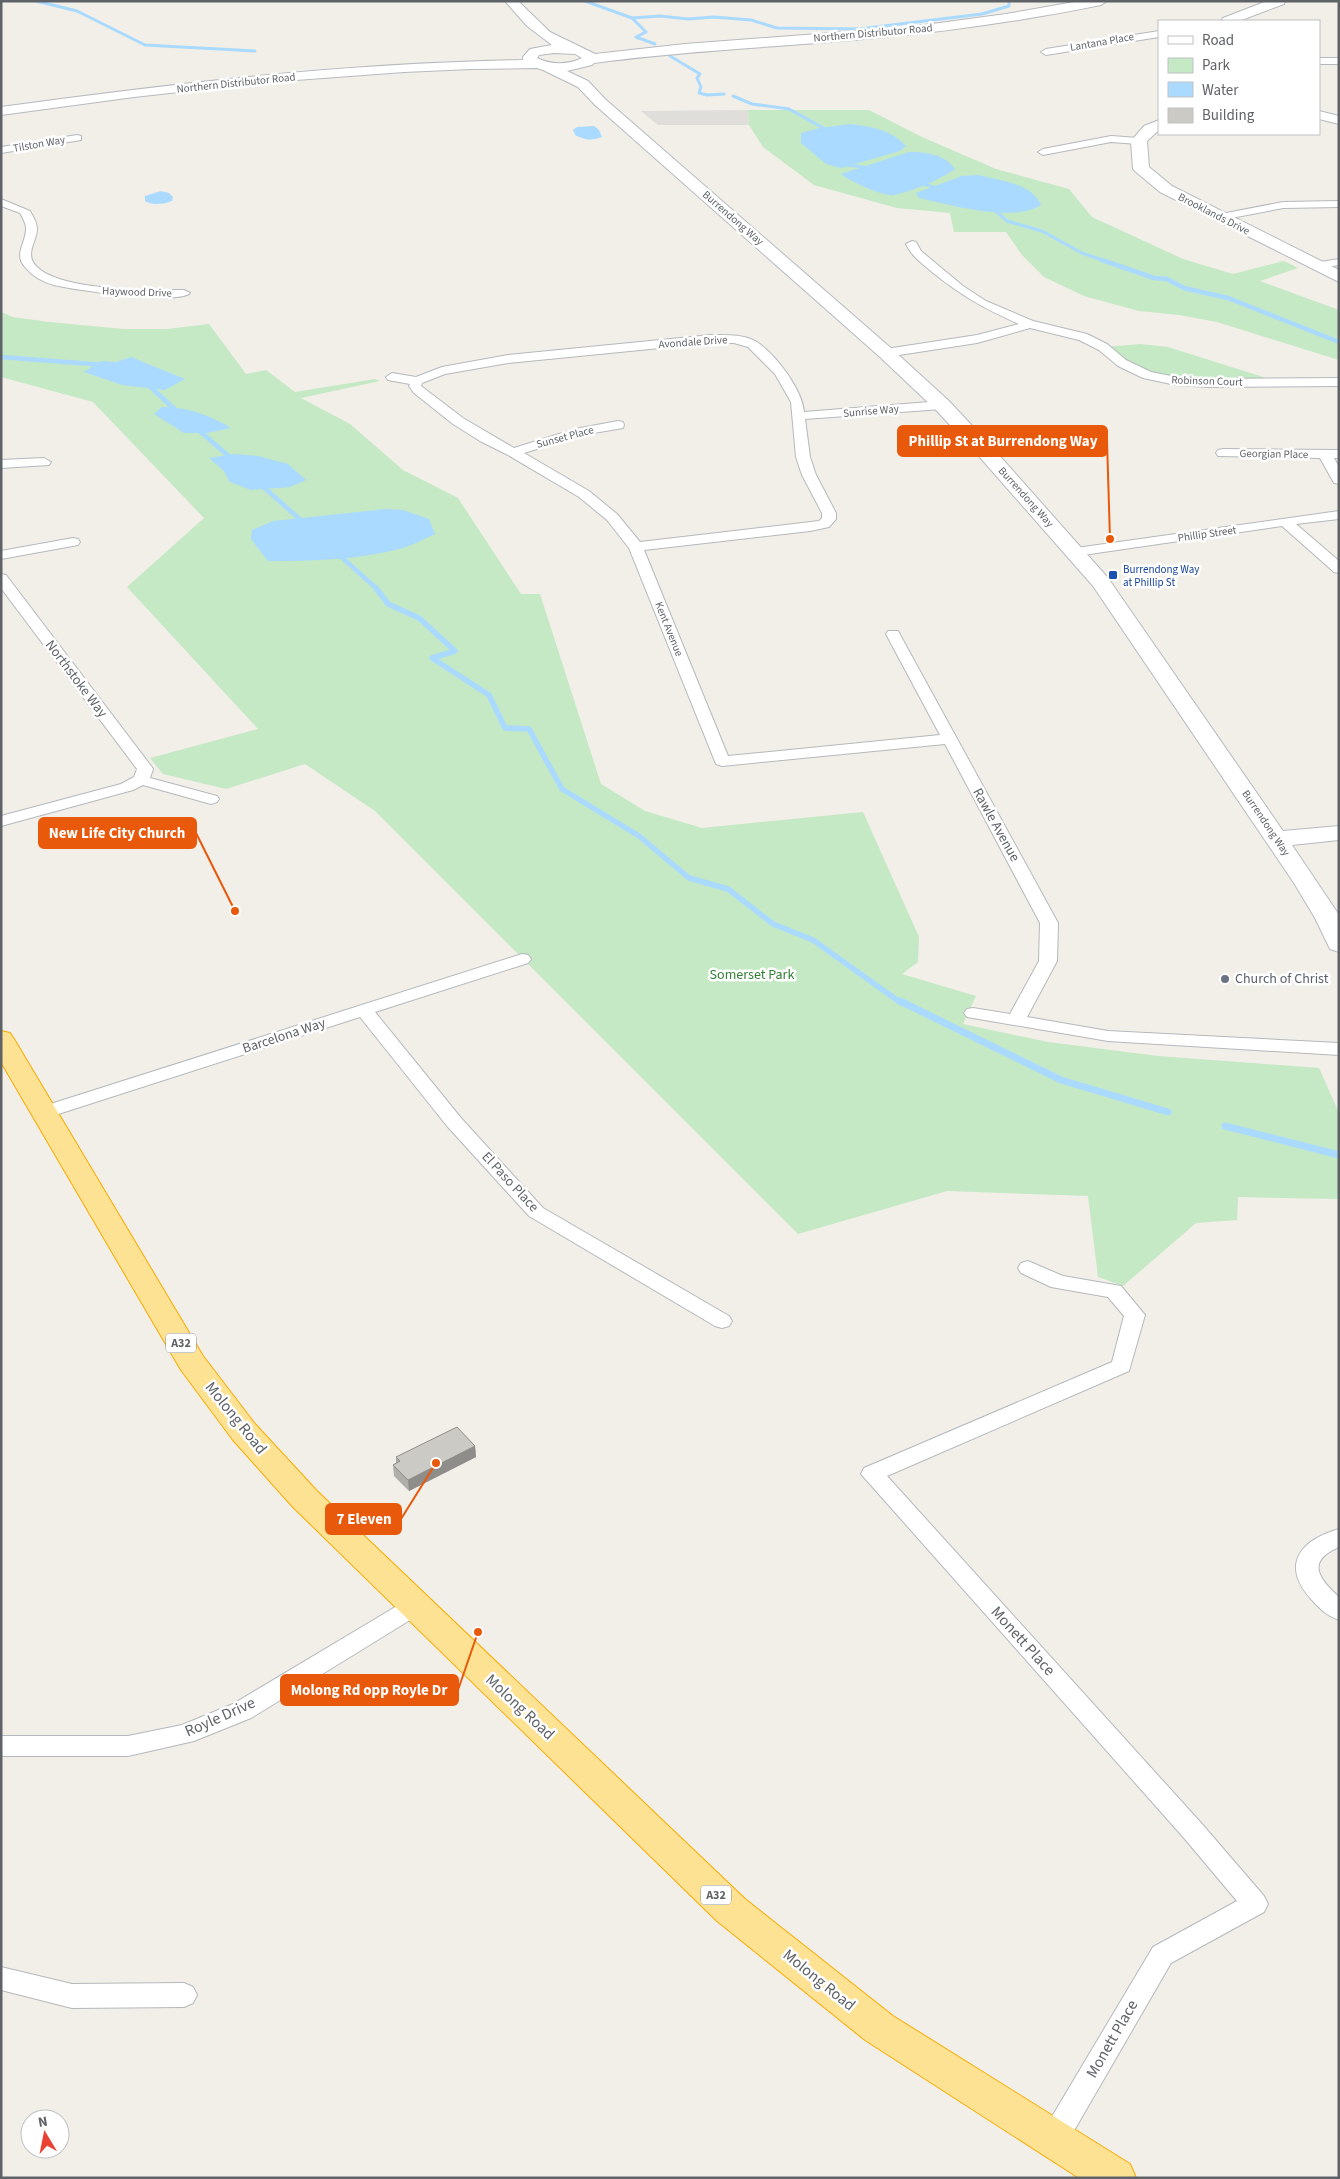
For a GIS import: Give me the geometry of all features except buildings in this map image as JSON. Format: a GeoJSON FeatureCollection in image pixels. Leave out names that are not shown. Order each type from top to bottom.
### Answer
{"type":"FeatureCollection","features":[{"type":"Feature","properties":{"kind":"highway","name":"Molong Road"},"geometry":{"type":"LineString","coordinates":[[1,1039],[192,1363],[244,1432],[305,1499],[731,1910],[879,2028],[1115,2178]]}},
{"type":"Feature","properties":{"kind":"main road"},"geometry":{"type":"LineString","coordinates":[[511,1],[538,31],[558,44],[581,55]]}},
{"type":"Feature","properties":{"kind":"main road","name":"Northern Distributor Road"},"geometry":{"type":"LineString","coordinates":[[581,55],[644,52],[918,30],[1009,18],[1101,1]]}},
{"type":"Feature","properties":{"kind":"main road"},"geometry":{"type":"LineString","coordinates":[[1231,20],[1280,1]]}},
{"type":"Feature","properties":{"kind":"main road"},"geometry":{"type":"LineString","coordinates":[[538,31],[538,59]]}},
{"type":"Feature","properties":{"kind":"main road"},"geometry":{"type":"LineString","coordinates":[[538,59],[554,49],[581,55]]}},
{"type":"Feature","properties":{"kind":"main road"},"geometry":{"type":"LineString","coordinates":[[538,59],[568,66],[581,55]]}},
{"type":"Feature","properties":{"kind":"main road"},"geometry":{"type":"LineString","coordinates":[[581,55],[580,70],[584,84]]}},
{"type":"Feature","properties":{"kind":"main road","name":"Northern Distributor Road"},"geometry":{"type":"LineString","coordinates":[[1,111],[215,84],[538,59]]}},
{"type":"Feature","properties":{"kind":"main road","name":"Burrendong Way"},"geometry":{"type":"LineString","coordinates":[[538,59],[584,84],[600,102],[886,353],[942,405],[1076,552],[1101,582],[1276,839],[1328,918],[1339,944]]}},
{"type":"Feature","properties":{"kind":"main road"},"geometry":{"type":"LineString","coordinates":[[1320,115],[1339,120]]}},
{"type":"Feature","properties":{"kind":"main road"},"geometry":{"type":"LineString","coordinates":[[1139,141],[1149,129],[1158,124]]}},
{"type":"Feature","properties":{"kind":"main road","name":"Brooklands Drive"},"geometry":{"type":"LineString","coordinates":[[1139,141],[1141,169],[1166,189],[1314,266],[1339,277]]}},
{"type":"Feature","properties":{"kind":"main road"},"geometry":{"type":"LineString","coordinates":[[1276,839],[1339,833]]}},
{"type":"Feature","properties":{"kind":"street","name":"Lantana Place"},"geometry":{"type":"LineString","coordinates":[[1046,52],[1158,34]]}},
{"type":"Feature","properties":{"kind":"street"},"geometry":{"type":"LineString","coordinates":[[1320,61],[1339,61]]}},
{"type":"Feature","properties":{"kind":"street","name":"Tilston Way"},"geometry":{"type":"LineString","coordinates":[[1,150],[76,138]]}},
{"type":"Feature","properties":{"kind":"street"},"geometry":{"type":"LineString","coordinates":[[1043,152],[1111,139],[1139,141]]}},
{"type":"Feature","properties":{"kind":"street","name":"Haywood Drive"},"geometry":{"type":"LineString","coordinates":[[1,202],[25,211],[31,223],[31,232],[25,254],[28,264],[35,272],[62,283],[100,291],[149,294],[184,293]]}},
{"type":"Feature","properties":{"kind":"street"},"geometry":{"type":"LineString","coordinates":[[1221,217],[1283,205],[1339,204]]}},
{"type":"Feature","properties":{"kind":"street","name":"Robinson Court"},"geometry":{"type":"LineString","coordinates":[[912,244],[916,253],[959,288],[982,303],[1029,324],[1084,337],[1103,347],[1122,363],[1147,375],[1176,381],[1209,383],[1339,382]]}},
{"type":"Feature","properties":{"kind":"street"},"geometry":{"type":"LineString","coordinates":[[1314,266],[1339,262]]}},
{"type":"Feature","properties":{"kind":"street"},"geometry":{"type":"LineString","coordinates":[[886,353],[982,338],[1029,324]]}},
{"type":"Feature","properties":{"kind":"street","name":"Avondale Drive"},"geometry":{"type":"LineString","coordinates":[[417,381],[442,371],[508,359],[711,339],[734,339],[752,344],[780,372],[797,402],[803,457],[809,475],[829,512],[829,519],[824,524],[794,529],[636,547]]}},
{"type":"Feature","properties":{"kind":"street"},"geometry":{"type":"LineString","coordinates":[[392,376],[417,381]]}},
{"type":"Feature","properties":{"kind":"street","name":"Kent Avenue"},"geometry":{"type":"LineString","coordinates":[[417,381],[415,386],[418,390],[458,421],[584,494],[612,517],[636,547],[722,761],[948,739]]}},
{"type":"Feature","properties":{"kind":"street","name":"Sunrise Way"},"geometry":{"type":"LineString","coordinates":[[800,416],[942,405]]}},
{"type":"Feature","properties":{"kind":"street","name":"Sunset Place"},"geometry":{"type":"LineString","coordinates":[[513,452],[580,432],[618,425]]}},
{"type":"Feature","properties":{"kind":"street","name":"Georgian Place"},"geometry":{"type":"LineString","coordinates":[[1223,453],[1332,454],[1339,480]]}},
{"type":"Feature","properties":{"kind":"street"},"geometry":{"type":"LineString","coordinates":[[1,464],[44,462]]}},
{"type":"Feature","properties":{"kind":"street","name":"Phillip Street"},"geometry":{"type":"LineString","coordinates":[[1076,552],[1314,517],[1339,515]]}},
{"type":"Feature","properties":{"kind":"street"},"geometry":{"type":"LineString","coordinates":[[1286,522],[1339,569]]}},
{"type":"Feature","properties":{"kind":"street"},"geometry":{"type":"LineString","coordinates":[[1,555],[73,542]]}},
{"type":"Feature","properties":{"kind":"street","name":"Northstoke Way"},"geometry":{"type":"LineString","coordinates":[[1,578],[144,766],[144,776],[141,780]]}},
{"type":"Feature","properties":{"kind":"street","name":"Rawle Avenue"},"geometry":{"type":"LineString","coordinates":[[893,634],[948,739],[1050,923],[1048,961],[1016,1020]]}},
{"type":"Feature","properties":{"kind":"street"},"geometry":{"type":"LineString","coordinates":[[1,821],[109,793],[141,780],[211,799]]}},
{"type":"Feature","properties":{"kind":"street","name":"Barcelona Way"},"geometry":{"type":"LineString","coordinates":[[45,1112],[522,959]]}},
{"type":"Feature","properties":{"kind":"street","name":"El Paso Place"},"geometry":{"type":"LineString","coordinates":[[364,1011],[454,1122],[536,1212],[722,1320]]}},
{"type":"Feature","properties":{"kind":"street"},"geometry":{"type":"LineString","coordinates":[[973,1013],[1108,1036],[1339,1049]]}},
{"type":"Feature","properties":{"kind":"street","name":"Monett Place"},"geometry":{"type":"LineString","coordinates":[[1028,1268],[1058,1282],[1114,1291],[1135,1315],[1121,1366],[872,1474],[1193,1831],[1255,1904],[1162,1955],[1054,2139]]}},
{"type":"Feature","properties":{"kind":"street"},"geometry":{"type":"LineString","coordinates":[[1339,1537],[1315,1548],[1307,1560],[1307,1573],[1314,1587],[1339,1611]]}},
{"type":"Feature","properties":{"kind":"street","name":"Royle Drive"},"geometry":{"type":"LineString","coordinates":[[1,1746],[128,1746],[185,1734],[242,1711],[415,1606]]}},
{"type":"Feature","properties":{"kind":"street"},"geometry":{"type":"LineString","coordinates":[[1,1978],[72,1996],[184,1995]]}},
{"type":"Feature","properties":{"kind":"shaded area"},"geometry":{"type":"Polygon","coordinates":[[[748,110],[749,125],[658,125],[641,111],[748,110]]]}},
{"type":"Feature","properties":{"kind":"green space"},"geometry":{"type":"Polygon","coordinates":[[[748,110],[869,110],[922,137],[996,169],[1069,189],[1092,217],[1183,259],[1233,274],[1284,261],[1298,268],[1260,281],[1339,310],[1339,360],[1217,322],[1179,315],[1139,311],[1084,296],[1044,277],[1022,255],[1006,232],[954,232],[950,213],[897,208],[814,185],[763,147],[749,125],[748,110]]]}},
{"type":"Feature","properties":{"kind":"green space","name":"Somerset Park"},"geometry":{"type":"Polygon","coordinates":[[[1,312],[13,317],[123,329],[167,329],[209,324],[246,374],[266,370],[295,392],[375,379],[380,381],[301,398],[350,424],[403,470],[458,498],[521,594],[540,594],[601,784],[645,811],[702,828],[863,812],[919,937],[918,962],[902,974],[976,996],[963,1024],[1048,1042],[1158,1056],[1319,1068],[1339,1113],[1339,1199],[1238,1197],[1237,1220],[1196,1223],[1123,1286],[1098,1277],[1088,1196],[947,1191],[798,1234],[375,811],[305,764],[226,789],[163,774],[150,758],[258,729],[127,587],[204,518],[93,402],[1,377],[1,312]]]}},
{"type":"Feature","properties":{"kind":"green space"},"geometry":{"type":"Polygon","coordinates":[[[1141,344],[1168,347],[1282,383],[1209,383],[1147,375],[1103,347],[1141,344]]]}},
{"type":"Feature","properties":{"kind":"water"},"geometry":{"type":"Polygon","coordinates":[[[850,124],[887,132],[906,146],[900,151],[841,168],[826,164],[801,143],[801,133],[850,124]]]}},
{"type":"Feature","properties":{"kind":"water"},"geometry":{"type":"Polygon","coordinates":[[[594,126],[599,130],[602,137],[585,139],[575,135],[573,130],[577,127],[594,126]]]}},
{"type":"Feature","properties":{"kind":"water"},"geometry":{"type":"Polygon","coordinates":[[[909,152],[928,153],[940,157],[955,169],[926,185],[894,195],[883,194],[867,188],[841,174],[909,152]]]}},
{"type":"Feature","properties":{"kind":"water"},"geometry":{"type":"Polygon","coordinates":[[[979,175],[1023,187],[1037,198],[1041,205],[1029,210],[999,213],[964,208],[919,198],[916,193],[962,176],[979,175]]]}},
{"type":"Feature","properties":{"kind":"water"},"geometry":{"type":"Polygon","coordinates":[[[161,191],[169,193],[173,197],[172,201],[152,204],[145,201],[145,196],[161,191]]]}},
{"type":"Feature","properties":{"kind":"water"},"geometry":{"type":"Polygon","coordinates":[[[131,357],[185,379],[165,390],[122,385],[84,372],[101,361],[116,362],[131,357]]]}},
{"type":"Feature","properties":{"kind":"water"},"geometry":{"type":"Polygon","coordinates":[[[162,407],[181,408],[198,413],[215,419],[231,428],[207,433],[184,433],[154,414],[162,407]]]}},
{"type":"Feature","properties":{"kind":"water"},"geometry":{"type":"Polygon","coordinates":[[[234,454],[258,456],[288,464],[306,480],[290,487],[251,490],[230,482],[223,470],[209,458],[234,454]]]}},
{"type":"Feature","properties":{"kind":"water"},"geometry":{"type":"Polygon","coordinates":[[[386,509],[403,510],[429,519],[435,534],[407,547],[386,552],[336,559],[302,561],[268,561],[251,539],[252,530],[273,521],[386,509]]]}},
{"type":"Feature","properties":{"kind":"waterway"},"geometry":{"type":"LineString","coordinates":[[36,1],[77,11],[145,45],[255,51]]}},
{"type":"Feature","properties":{"kind":"waterway"},"geometry":{"type":"LineString","coordinates":[[585,1],[632,18]]}},
{"type":"Feature","properties":{"kind":"waterway"},"geometry":{"type":"LineString","coordinates":[[632,18],[660,16],[688,19],[714,17],[751,20],[777,28],[859,29],[982,14],[1009,6],[1009,1]]}},
{"type":"Feature","properties":{"kind":"waterway"},"geometry":{"type":"LineString","coordinates":[[632,18],[646,32],[636,37],[655,44]]}},
{"type":"Feature","properties":{"kind":"waterway"},"geometry":{"type":"LineString","coordinates":[[670,56],[700,74],[697,78],[701,87],[699,93],[707,95],[724,94]]}},
{"type":"Feature","properties":{"kind":"waterway"},"geometry":{"type":"LineString","coordinates":[[733,96],[752,104],[789,109],[827,130]]}},
{"type":"Feature","properties":{"kind":"waterway"},"geometry":{"type":"LineString","coordinates":[[840,164],[870,168]]}},
{"type":"Feature","properties":{"kind":"waterway"},"geometry":{"type":"LineString","coordinates":[[918,182],[939,189]]}},
{"type":"Feature","properties":{"kind":"waterway"},"geometry":{"type":"LineString","coordinates":[[991,207],[1007,221],[1042,231],[1082,253],[1105,261]]}},
{"type":"Feature","properties":{"kind":"waterway"},"geometry":{"type":"LineString","coordinates":[[1102,260],[1154,278],[1167,279],[1184,288],[1228,298],[1339,342]]}},
{"type":"Feature","properties":{"kind":"waterway"},"geometry":{"type":"LineString","coordinates":[[1,357],[104,365]]}},
{"type":"Feature","properties":{"kind":"waterway"},"geometry":{"type":"LineString","coordinates":[[146,383],[179,413]]}},
{"type":"Feature","properties":{"kind":"waterway"},"geometry":{"type":"LineString","coordinates":[[196,428],[232,459]]}},
{"type":"Feature","properties":{"kind":"waterway"},"geometry":{"type":"LineString","coordinates":[[260,484],[303,522]]}},
{"type":"Feature","properties":{"kind":"waterway"},"geometry":{"type":"LineString","coordinates":[[338,554],[376,588]]}},
{"type":"Feature","properties":{"kind":"waterway"},"geometry":{"type":"LineString","coordinates":[[376,588],[388,604],[419,618],[455,651],[432,658],[489,695],[505,728],[529,729],[562,789],[639,836],[689,878],[728,889],[773,924],[813,940],[901,1003]]}},
{"type":"Feature","properties":{"kind":"waterway"},"geometry":{"type":"LineString","coordinates":[[900,1001],[1061,1080],[1168,1112]]}},
{"type":"Feature","properties":{"kind":"waterway"},"geometry":{"type":"LineString","coordinates":[[1225,1126],[1339,1155]]}},
{"type":"Feature","properties":{"kind":"place","name":"Phillip St at Burrendong Way"},"geometry":{"type":"Point","coordinates":[1110,539]}},
{"type":"Feature","properties":{"kind":"place","name":"Burrendong Way at Phillip St"},"geometry":{"type":"Point","coordinates":[1113,575]}},
{"type":"Feature","properties":{"kind":"place","name":"New Life City Church"},"geometry":{"type":"Point","coordinates":[235,911]}},
{"type":"Feature","properties":{"kind":"place","name":"Church of Christ"},"geometry":{"type":"Point","coordinates":[1225,979]}},
{"type":"Feature","properties":{"kind":"place","name":"7 Eleven"},"geometry":{"type":"Point","coordinates":[436,1463]}},
{"type":"Feature","properties":{"kind":"place","name":"Molong Rd opp Royle Dr"},"geometry":{"type":"Point","coordinates":[478,1632]}}]}
